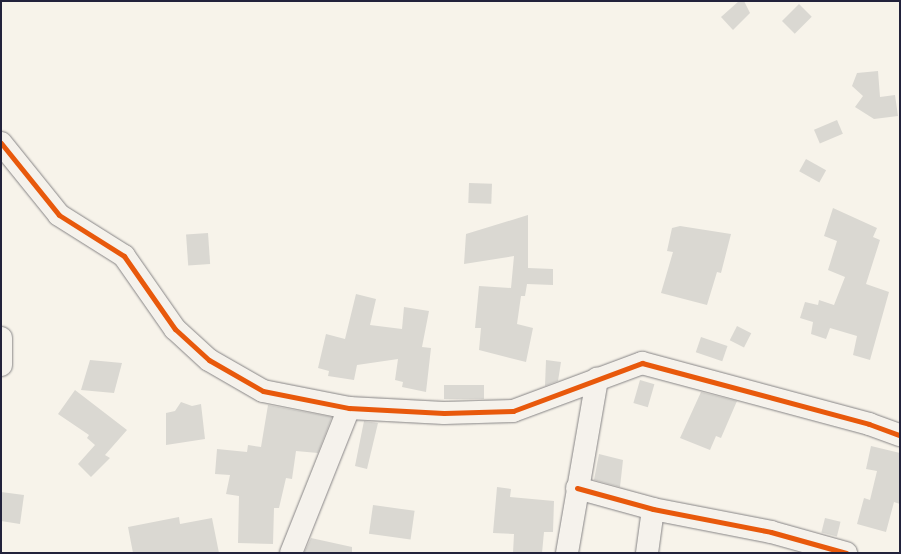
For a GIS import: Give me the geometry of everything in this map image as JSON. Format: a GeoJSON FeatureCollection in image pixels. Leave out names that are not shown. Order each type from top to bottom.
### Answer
{"type":"FeatureCollection","features":[{"type":"Feature","properties":{"kind":"street"},"geometry":{"type":"LineString","coordinates":[[1,143],[59,215],[124,256],[175,329],[209,360],[263,391],[349,408],[444,413],[514,411],[543,403],[597,378],[642,363],[656,365],[900,435]]}},
{"type":"Feature","properties":{"kind":"street"},"geometry":{"type":"LineString","coordinates":[[1,338],[1,365]]}},
{"type":"Feature","properties":{"kind":"street"},"geometry":{"type":"LineString","coordinates":[[567,553],[597,378]]}},
{"type":"Feature","properties":{"kind":"street"},"geometry":{"type":"LineString","coordinates":[[291,553],[349,408]]}},
{"type":"Feature","properties":{"kind":"street"},"geometry":{"type":"LineString","coordinates":[[577,488],[653,509],[771,532],[846,553]]}},
{"type":"Feature","properties":{"kind":"street"},"geometry":{"type":"LineString","coordinates":[[647,553],[653,509]]}},
{"type":"Feature","properties":{"kind":"building"},"geometry":{"type":"Polygon","coordinates":[[[739,1],[744,1],[750,13],[733,30],[721,17],[739,1]]]}},
{"type":"Feature","properties":{"kind":"building"},"geometry":{"type":"Polygon","coordinates":[[[799,4],[812,17],[795,34],[782,21],[799,4]]]}},
{"type":"Feature","properties":{"kind":"building"},"geometry":{"type":"Polygon","coordinates":[[[878,71],[880,97],[895,95],[898,116],[874,119],[855,107],[863,96],[852,86],[857,73],[878,71]]]}},
{"type":"Feature","properties":{"kind":"building"},"geometry":{"type":"Polygon","coordinates":[[[837,120],[843,134],[820,144],[814,130],[837,120]]]}},
{"type":"Feature","properties":{"kind":"building"},"geometry":{"type":"Polygon","coordinates":[[[806,159],[826,170],[819,182],[799,171],[806,159]]]}},
{"type":"Feature","properties":{"kind":"building"},"geometry":{"type":"Polygon","coordinates":[[[469,183],[492,184],[491,204],[468,203],[469,183]]]}},
{"type":"Feature","properties":{"kind":"building"},"geometry":{"type":"Polygon","coordinates":[[[833,208],[877,228],[873,237],[880,240],[866,284],[889,292],[870,360],[853,355],[857,336],[830,328],[826,339],[811,334],[813,322],[800,318],[805,302],[818,305],[819,300],[834,305],[845,277],[828,270],[837,241],[824,236],[833,208]]]}},
{"type":"Feature","properties":{"kind":"building"},"geometry":{"type":"Polygon","coordinates":[[[528,215],[528,268],[553,269],[553,285],[527,284],[525,296],[521,296],[517,324],[533,328],[526,362],[479,350],[481,328],[475,328],[479,286],[511,288],[514,256],[464,264],[466,234],[528,215]]]}},
{"type":"Feature","properties":{"kind":"building"},"geometry":{"type":"Polygon","coordinates":[[[680,226],[731,234],[721,273],[717,272],[707,305],[661,293],[673,252],[667,251],[672,228],[680,226]]]}},
{"type":"Feature","properties":{"kind":"building"},"geometry":{"type":"Polygon","coordinates":[[[208,233],[210,264],[188,265],[186,235],[208,233]]]}},
{"type":"Feature","properties":{"kind":"building"},"geometry":{"type":"Polygon","coordinates":[[[356,294],[376,299],[370,325],[402,329],[404,307],[429,311],[422,347],[431,348],[426,392],[402,387],[403,382],[395,380],[398,359],[357,365],[354,380],[328,376],[329,371],[318,368],[326,334],[345,339],[356,294]]]}},
{"type":"Feature","properties":{"kind":"building"},"geometry":{"type":"Polygon","coordinates":[[[737,326],[751,333],[744,348],[730,340],[737,326]]]}},
{"type":"Feature","properties":{"kind":"building"},"geometry":{"type":"Polygon","coordinates":[[[701,337],[727,346],[722,361],[696,352],[701,337]]]}},
{"type":"Feature","properties":{"kind":"building"},"geometry":{"type":"Polygon","coordinates":[[[90,360],[122,363],[114,393],[81,390],[90,360]]]}},
{"type":"Feature","properties":{"kind":"building"},"geometry":{"type":"Polygon","coordinates":[[[546,360],[561,362],[558,381],[545,386],[546,360]]]}},
{"type":"Feature","properties":{"kind":"building"},"geometry":{"type":"Polygon","coordinates":[[[640,380],[654,384],[648,407],[633,403],[640,380]]]}},
{"type":"Feature","properties":{"kind":"building"},"geometry":{"type":"Polygon","coordinates":[[[444,385],[484,385],[484,399],[444,399],[444,385]]]}},
{"type":"Feature","properties":{"kind":"building"},"geometry":{"type":"Polygon","coordinates":[[[75,390],[127,430],[105,455],[110,458],[91,477],[78,464],[95,445],[87,438],[89,435],[58,414],[75,390]]]}},
{"type":"Feature","properties":{"kind":"building"},"geometry":{"type":"Polygon","coordinates":[[[701,392],[737,401],[721,438],[716,436],[710,450],[680,438],[701,392]]]}},
{"type":"Feature","properties":{"kind":"building"},"geometry":{"type":"Polygon","coordinates":[[[181,402],[192,406],[201,404],[205,439],[166,445],[166,413],[175,411],[181,402]]]}},
{"type":"Feature","properties":{"kind":"building"},"geometry":{"type":"Polygon","coordinates":[[[268,405],[332,417],[318,453],[296,451],[292,479],[286,478],[279,508],[274,508],[273,544],[238,543],[239,496],[226,494],[230,475],[215,474],[217,449],[247,452],[248,445],[261,447],[268,405]]]}},
{"type":"Feature","properties":{"kind":"building"},"geometry":{"type":"Polygon","coordinates":[[[364,421],[378,423],[367,469],[355,466],[364,421]]]}},
{"type":"Feature","properties":{"kind":"building"},"geometry":{"type":"Polygon","coordinates":[[[871,446],[900,453],[900,504],[894,502],[886,532],[857,524],[864,498],[870,500],[877,471],[866,469],[871,446]]]}},
{"type":"Feature","properties":{"kind":"building"},"geometry":{"type":"Polygon","coordinates":[[[599,454],[623,460],[620,487],[594,480],[599,454]]]}},
{"type":"Feature","properties":{"kind":"building"},"geometry":{"type":"Polygon","coordinates":[[[497,487],[511,489],[510,497],[554,501],[553,532],[544,532],[542,553],[513,553],[514,534],[493,533],[497,487]]]}},
{"type":"Feature","properties":{"kind":"building"},"geometry":{"type":"Polygon","coordinates":[[[1,492],[24,495],[20,524],[1,521],[1,492]]]}},
{"type":"Feature","properties":{"kind":"building"},"geometry":{"type":"Polygon","coordinates":[[[373,505],[415,511],[411,540],[369,534],[373,505]]]}},
{"type":"Feature","properties":{"kind":"building"},"geometry":{"type":"Polygon","coordinates":[[[179,517],[180,524],[212,518],[219,553],[133,553],[128,527],[179,517]]]}},
{"type":"Feature","properties":{"kind":"building"},"geometry":{"type":"Polygon","coordinates":[[[825,518],[841,522],[837,536],[821,533],[825,518]]]}},
{"type":"Feature","properties":{"kind":"building"},"geometry":{"type":"Polygon","coordinates":[[[311,538],[352,547],[352,553],[304,553],[311,538]]]}},
{"type":"Feature","properties":{"kind":"cycle path"},"geometry":{"type":"LineString","coordinates":[[1,143],[59,215],[124,256],[175,329],[209,360],[263,391],[349,408],[444,413],[513,411],[642,363],[869,424],[900,435]]}},
{"type":"Feature","properties":{"kind":"cycle path"},"geometry":{"type":"LineString","coordinates":[[577,488],[653,509],[771,532],[846,553]]}}]}
